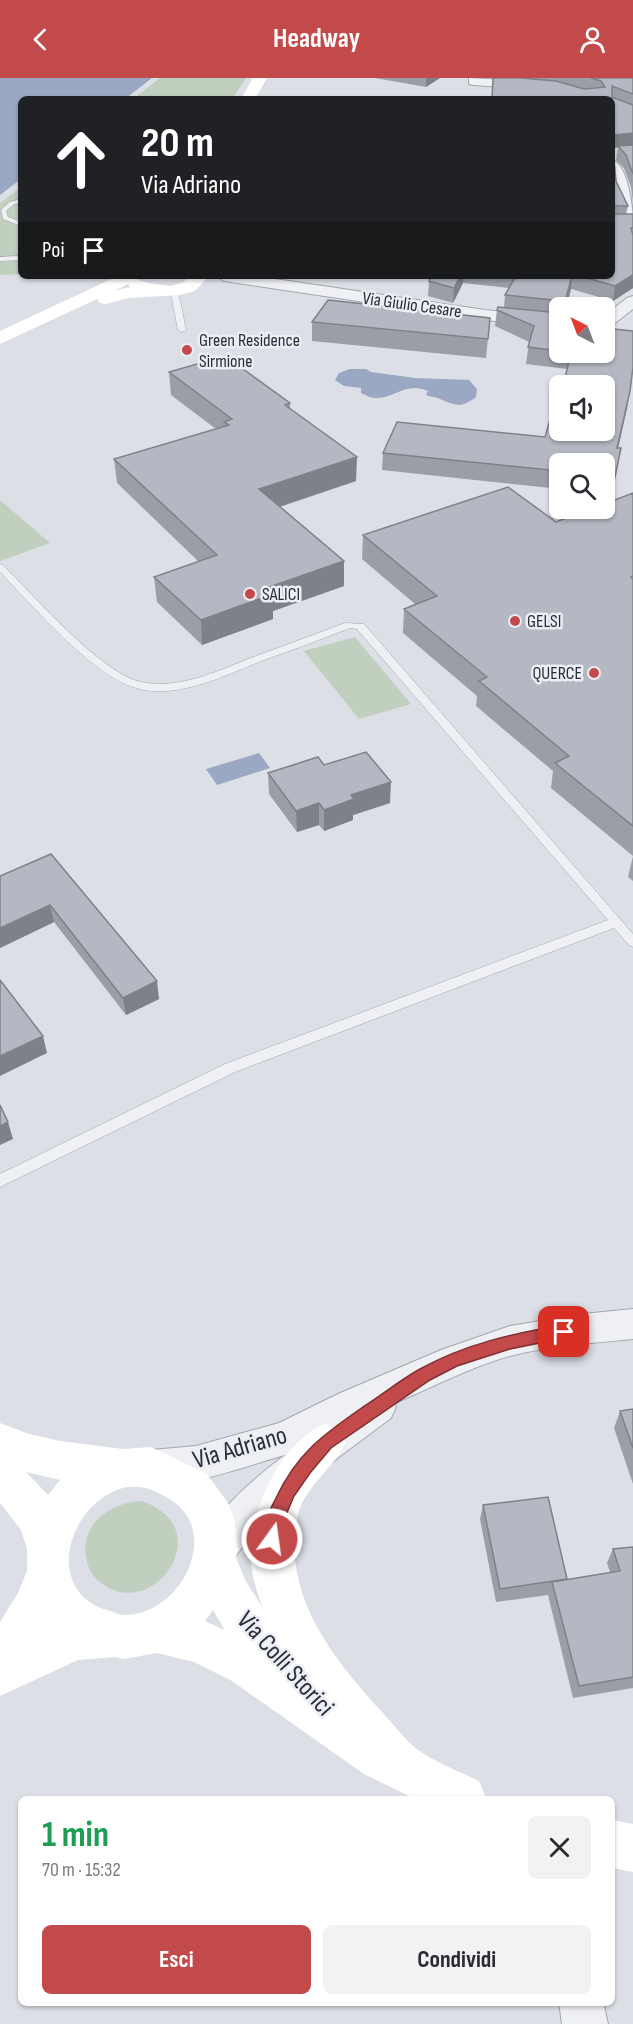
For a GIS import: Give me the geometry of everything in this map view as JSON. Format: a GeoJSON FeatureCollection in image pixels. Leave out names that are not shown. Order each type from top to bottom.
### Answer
{"type":"FeatureCollection","features":[{"type":"Feature","properties":{"kind":"street"},"geometry":{"type":"LineString","coordinates":[[250,96],[260,78]]}},
{"type":"Feature","properties":{"kind":"street"},"geometry":{"type":"LineString","coordinates":[[473,83],[556,87],[585,96]]}},
{"type":"Feature","properties":{"kind":"street"},"geometry":{"type":"LineString","coordinates":[[615,170],[630,202],[628,220]]}},
{"type":"Feature","properties":{"kind":"street"},"geometry":{"type":"LineString","coordinates":[[0,338],[126,279]]}},
{"type":"Feature","properties":{"kind":"street"},"geometry":{"type":"LineString","coordinates":[[134,279],[136,284],[180,285]]}},
{"type":"Feature","properties":{"kind":"street","name":"Via Giulio Cesare"},"geometry":{"type":"LineString","coordinates":[[239,279],[485,315],[549,322]]}},
{"type":"Feature","properties":{"kind":"street","name":"Via Giulio Cesare"},"geometry":{"type":"LineString","coordinates":[[180,285],[264,284]]}},
{"type":"Feature","properties":{"kind":"street"},"geometry":{"type":"LineString","coordinates":[[61,311],[128,293],[180,285]]}},
{"type":"Feature","properties":{"kind":"street"},"geometry":{"type":"LineString","coordinates":[[615,317],[633,301]]}},
{"type":"Feature","properties":{"kind":"street"},"geometry":{"type":"LineString","coordinates":[[615,328],[624,330]]}},
{"type":"Feature","properties":{"kind":"street","name":"Via Adriano"},"geometry":{"type":"LineString","coordinates":[[137,1468],[196,1463],[285,1438],[350,1405],[424,1375],[453,1360],[510,1341],[583,1329],[633,1324]]}},
{"type":"Feature","properties":{"kind":"street","name":"Via Adriano"},"geometry":{"type":"LineString","coordinates":[[217,1555],[233,1526],[268,1490],[325,1443],[424,1375]]}},
{"type":"Feature","properties":{"kind":"street","name":"Via Colli Storici"},"geometry":{"type":"LineString","coordinates":[[0,1442],[18,1450],[66,1463],[137,1468],[173,1474],[192,1487],[207,1504],[215,1526],[222,1584],[233,1606],[262,1645],[346,1732]]}},
{"type":"Feature","properties":{"kind":"street"},"geometry":{"type":"LineString","coordinates":[[325,1443],[299,1475],[277,1514],[272,1539],[272,1566],[280,1595],[296,1634],[322,1679],[358,1723],[405,1770]]}},
{"type":"Feature","properties":{"kind":"street"},"geometry":{"type":"LineString","coordinates":[[0,1658],[22,1632],[39,1600],[57,1518],[74,1494],[97,1477],[137,1468]]}},
{"type":"Feature","properties":{"kind":"street","name":"Via Colli Storici"},"geometry":{"type":"LineString","coordinates":[[0,1475],[32,1506],[43,1526],[47,1560],[56,1598],[74,1618],[96,1631],[139,1633],[201,1641],[248,1665],[405,1770],[458,1796]]}},
{"type":"Feature","properties":{"kind":"street","name":"Via Colli Storici"},"geometry":{"type":"LineString","coordinates":[[139,1633],[177,1619],[195,1603],[209,1582],[217,1555]]}},
{"type":"Feature","properties":{"kind":"street"},"geometry":{"type":"LineString","coordinates":[[0,1673],[76,1638],[139,1633]]}},
{"type":"Feature","properties":{"kind":"street"},"geometry":{"type":"LineString","coordinates":[[615,1845],[633,1848]]}},
{"type":"Feature","properties":{"kind":"street"},"geometry":{"type":"LineString","coordinates":[[582,2006],[585,2024]]}},
{"type":"Feature","properties":{"kind":"lane"},"geometry":{"type":"LineString","coordinates":[[18,202],[12,203],[3,211],[5,218],[18,223]]}},
{"type":"Feature","properties":{"kind":"lane"},"geometry":{"type":"LineString","coordinates":[[628,220],[633,224]]}},
{"type":"Feature","properties":{"kind":"lane"},"geometry":{"type":"LineString","coordinates":[[0,259],[18,258]]}},
{"type":"Feature","properties":{"kind":"lane"},"geometry":{"type":"LineString","coordinates":[[180,285],[182,330]]}},
{"type":"Feature","properties":{"kind":"lane"},"geometry":{"type":"LineString","coordinates":[[0,567],[71,639],[113,673],[138,685],[162,687],[197,682],[349,625],[360,626],[633,942]]}},
{"type":"Feature","properties":{"kind":"lane"},"geometry":{"type":"LineString","coordinates":[[0,1181],[230,1068],[616,922]]}},
{"type":"Feature","properties":{"kind":"green space"},"geometry":{"type":"Polygon","coordinates":[[[160,78],[246,78],[234,96],[137,96],[160,78]]]}},
{"type":"Feature","properties":{"kind":"green space"},"geometry":{"type":"Polygon","coordinates":[[[18,189],[18,274],[0,275],[0,203],[18,189]]]}},
{"type":"Feature","properties":{"kind":"green space"},"geometry":{"type":"Polygon","coordinates":[[[0,500],[50,543],[0,561],[0,500]]]}},
{"type":"Feature","properties":{"kind":"green space"},"geometry":{"type":"Polygon","coordinates":[[[355,637],[411,704],[359,719],[304,651],[355,637]]]}},
{"type":"Feature","properties":{"kind":"green space"},"geometry":{"type":"Polygon","coordinates":[[[141,1501],[163,1512],[175,1528],[178,1545],[173,1562],[163,1577],[148,1588],[130,1593],[111,1589],[98,1580],[89,1568],[85,1554],[86,1542],[96,1521],[105,1513],[128,1503],[141,1501]]]}},
{"type":"Feature","properties":{"kind":"water"},"geometry":{"type":"Polygon","coordinates":[[[0,78],[152,78],[129,96],[18,96],[18,181],[0,195],[0,78]]]}},
{"type":"Feature","properties":{"kind":"water"},"geometry":{"type":"Polygon","coordinates":[[[350,369],[366,369],[371,372],[415,378],[469,380],[477,389],[476,397],[467,403],[455,404],[426,395],[428,391],[413,388],[382,398],[372,398],[361,393],[361,388],[344,386],[335,380],[339,373],[350,369]]]}},
{"type":"Feature","properties":{"kind":"water"},"geometry":{"type":"Polygon","coordinates":[[[259,753],[270,768],[217,785],[206,769],[259,753]]]}},
{"type":"Feature","properties":{"kind":"building"},"geometry":{"type":"Polygon","coordinates":[[[493,78],[556,81],[584,89],[605,87],[601,81],[591,78],[633,78],[633,94],[612,86],[612,96],[492,96],[493,78]]]}},
{"type":"Feature","properties":{"kind":"building"},"geometry":{"type":"Polygon","coordinates":[[[615,98],[633,105],[633,133],[615,135],[615,98]]]}},
{"type":"Feature","properties":{"kind":"building"},"geometry":{"type":"Polygon","coordinates":[[[633,145],[633,174],[626,155],[618,146],[633,145]]]}},
{"type":"Feature","properties":{"kind":"building"},"geometry":{"type":"Polygon","coordinates":[[[615,171],[616,181],[628,206],[615,206],[615,171]]]}},
{"type":"Feature","properties":{"kind":"building"},"geometry":{"type":"Polygon","coordinates":[[[615,214],[633,214],[633,228],[631,228],[633,275],[615,286],[590,279],[615,279],[615,214]]]}},
{"type":"Feature","properties":{"kind":"building"},"geometry":{"type":"Polygon","coordinates":[[[430,279],[458,279],[454,288],[429,281],[430,279]]]}},
{"type":"Feature","properties":{"kind":"building"},"geometry":{"type":"Polygon","coordinates":[[[514,279],[571,279],[566,297],[549,297],[549,300],[505,295],[514,279]]]}},
{"type":"Feature","properties":{"kind":"building"},"geometry":{"type":"Polygon","coordinates":[[[328,300],[490,318],[488,339],[312,322],[328,300]]]}},
{"type":"Feature","properties":{"kind":"building"},"geometry":{"type":"Polygon","coordinates":[[[498,307],[549,312],[549,350],[528,347],[534,326],[497,310],[498,307]]]}},
{"type":"Feature","properties":{"kind":"building"},"geometry":{"type":"Polygon","coordinates":[[[615,329],[633,331],[633,367],[617,448],[621,448],[615,477],[615,453],[549,453],[549,470],[383,453],[397,422],[545,437],[549,423],[549,441],[615,441],[615,375],[566,375],[569,363],[615,363],[615,329]]]}},
{"type":"Feature","properties":{"kind":"building"},"geometry":{"type":"Polygon","coordinates":[[[225,356],[290,403],[285,405],[357,457],[259,489],[344,561],[266,588],[273,594],[201,620],[154,577],[217,555],[114,459],[229,425],[224,422],[232,419],[169,372],[225,356]]]}},
{"type":"Feature","properties":{"kind":"building"},"geometry":{"type":"Polygon","coordinates":[[[508,487],[556,522],[564,519],[615,519],[615,500],[633,493],[633,576],[631,577],[633,579],[633,826],[555,763],[569,756],[479,681],[487,677],[404,609],[437,596],[363,535],[508,487]]]}},
{"type":"Feature","properties":{"kind":"building"},"geometry":{"type":"Polygon","coordinates":[[[366,752],[391,782],[351,795],[354,799],[324,810],[319,803],[296,811],[268,773],[318,757],[324,765],[366,752]]]}},
{"type":"Feature","properties":{"kind":"building"},"geometry":{"type":"Polygon","coordinates":[[[51,854],[157,981],[123,998],[50,905],[0,928],[0,876],[51,854]]]}},
{"type":"Feature","properties":{"kind":"building"},"geometry":{"type":"Polygon","coordinates":[[[0,980],[43,1036],[0,1056],[0,980]]]}},
{"type":"Feature","properties":{"kind":"building"},"geometry":{"type":"Polygon","coordinates":[[[0,1105],[8,1122],[0,1126],[0,1105]]]}},
{"type":"Feature","properties":{"kind":"building"},"geometry":{"type":"Polygon","coordinates":[[[633,1409],[633,1448],[620,1411],[633,1409]]]}},
{"type":"Feature","properties":{"kind":"building"},"geometry":{"type":"Polygon","coordinates":[[[548,1497],[567,1579],[500,1589],[483,1505],[548,1497]]]}},
{"type":"Feature","properties":{"kind":"building"},"geometry":{"type":"Polygon","coordinates":[[[633,1547],[633,1677],[579,1686],[552,1582],[620,1571],[613,1549],[633,1547]]]}},
{"type":"Feature","properties":{"kind":"place","name":"Green Residence Sirmione"},"geometry":{"type":"Point","coordinates":[187,350]}},
{"type":"Feature","properties":{"kind":"place","name":"SALICI"},"geometry":{"type":"Point","coordinates":[250,594]}},
{"type":"Feature","properties":{"kind":"place","name":"GELSI"},"geometry":{"type":"Point","coordinates":[515,621]}},
{"type":"Feature","properties":{"kind":"place","name":"QUERCE"},"geometry":{"type":"Point","coordinates":[594,673]}},
{"type":"Feature","properties":{"kind":"route"},"geometry":{"type":"LineString","coordinates":[[272,1539],[277,1514],[288,1491],[304,1467],[325,1443],[424,1375],[453,1360],[510,1341],[564,1332]]}}]}
